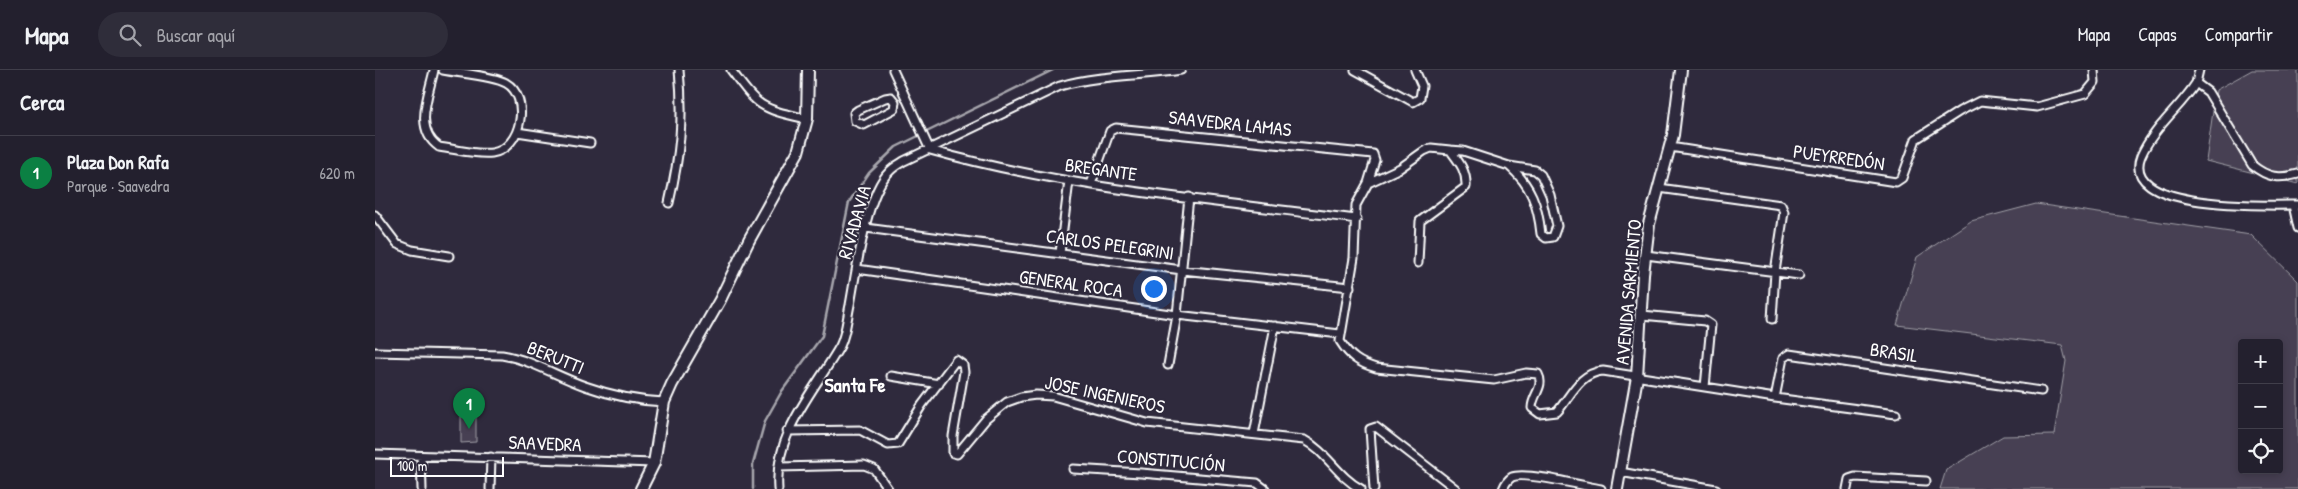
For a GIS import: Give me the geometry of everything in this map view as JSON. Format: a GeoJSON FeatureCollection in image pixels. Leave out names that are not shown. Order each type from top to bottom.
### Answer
{"type":"FeatureCollection","features":[{"type":"Feature","properties":{"kind":"main road"},"geometry":{"type":"LineString","coordinates":[[641,489],[654,463],[664,402],[721,300],[749,240],[793,164],[807,119],[808,70]]}},
{"type":"Feature","properties":{"kind":"main road","name":"AVENIDA SARMIENTO"},"geometry":{"type":"LineString","coordinates":[[1617,489],[1637,377],[1649,224],[1670,147],[1681,70]]}},
{"type":"Feature","properties":{"kind":"street"},"geometry":{"type":"LineString","coordinates":[[434,70],[423,121],[424,130],[432,143],[439,147],[492,153],[501,150],[517,132],[521,103],[516,92],[504,81],[443,70]]}},
{"type":"Feature","properties":{"kind":"street"},"geometry":{"type":"LineString","coordinates":[[669,203],[682,133],[683,109],[679,70]]}},
{"type":"Feature","properties":{"kind":"street"},"geometry":{"type":"LineString","coordinates":[[731,70],[754,101],[763,108],[807,119]]}},
{"type":"Feature","properties":{"kind":"street"},"geometry":{"type":"LineString","coordinates":[[893,70],[928,147]]}},
{"type":"Feature","properties":{"kind":"street","name":"RIVADAVIA"},"geometry":{"type":"LineString","coordinates":[[778,489],[781,450],[787,431],[817,379],[841,345],[874,199],[889,171],[904,160],[928,147],[1060,86],[1081,80],[1149,75],[1181,70]]}},
{"type":"Feature","properties":{"kind":"street"},"geometry":{"type":"LineString","coordinates":[[1355,70],[1413,102],[1420,98],[1422,86],[1415,70]]}},
{"type":"Feature","properties":{"kind":"street","name":"PUEYRREDÓN"},"geometry":{"type":"LineString","coordinates":[[1670,147],[1896,182],[1902,178],[1916,139],[1941,122],[1980,101],[2016,103],[2033,107],[2071,99],[2085,94],[2095,82],[2094,70]]}},
{"type":"Feature","properties":{"kind":"street"},"geometry":{"type":"LineString","coordinates":[[2199,70],[2196,83],[2185,100],[2149,141],[2140,157],[2139,169],[2141,177],[2148,186],[2161,193],[2192,199],[2232,205],[2295,205],[2298,228]]}},
{"type":"Feature","properties":{"kind":"street"},"geometry":{"type":"LineString","coordinates":[[2196,83],[2208,92],[2252,165],[2262,174],[2273,178],[2298,174]]}},
{"type":"Feature","properties":{"kind":"street"},"geometry":{"type":"LineString","coordinates":[[895,102],[906,97]]}},
{"type":"Feature","properties":{"kind":"street"},"geometry":{"type":"LineString","coordinates":[[885,98],[891,98],[895,102],[894,109],[864,125],[855,121],[854,113],[858,110],[885,98]]}},
{"type":"Feature","properties":{"kind":"street","name":"SAAVEDRA LAMAS"},"geometry":{"type":"LineString","coordinates":[[1091,184],[1110,131],[1116,128],[1373,154],[1375,160],[1368,183]]}},
{"type":"Feature","properties":{"kind":"street"},"geometry":{"type":"LineString","coordinates":[[517,132],[590,143]]}},
{"type":"Feature","properties":{"kind":"street","name":"BREGANTE"},"geometry":{"type":"LineString","coordinates":[[928,147],[1010,171],[1069,181],[1189,198],[1357,218]]}},
{"type":"Feature","properties":{"kind":"street"},"geometry":{"type":"LineString","coordinates":[[1509,166],[1523,179],[1530,192],[1536,207],[1541,234],[1546,238],[1553,238],[1557,226],[1547,186],[1541,175],[1535,170],[1509,166],[1463,151],[1431,148],[1400,168],[1368,183],[1357,205],[1350,287],[1340,334],[1340,341],[1351,356],[1360,363],[1376,368],[1494,380],[1526,373],[1539,374],[1540,388],[1532,400],[1532,408],[1541,414],[1557,412],[1577,385],[1595,372],[1896,414]]}},
{"type":"Feature","properties":{"kind":"street"},"geometry":{"type":"LineString","coordinates":[[1418,263],[1418,228],[1421,221],[1466,188],[1466,177],[1462,166],[1449,150]]}},
{"type":"Feature","properties":{"kind":"street"},"geometry":{"type":"LineString","coordinates":[[1060,253],[1069,181]]}},
{"type":"Feature","properties":{"kind":"street"},"geometry":{"type":"LineString","coordinates":[[1659,188],[1781,205],[1784,212],[1775,272],[1772,319]]}},
{"type":"Feature","properties":{"kind":"street"},"geometry":{"type":"LineString","coordinates":[[1167,365],[1177,315],[1189,198]]}},
{"type":"Feature","properties":{"kind":"street"},"geometry":{"type":"LineString","coordinates":[[375,215],[397,244],[412,250],[449,256]]}},
{"type":"Feature","properties":{"kind":"street","name":"CARLOS PELEGRINI"},"geometry":{"type":"LineString","coordinates":[[866,228],[1181,270],[1350,287]]}},
{"type":"Feature","properties":{"kind":"street"},"geometry":{"type":"LineString","coordinates":[[1646,255],[1799,275]]}},
{"type":"Feature","properties":{"kind":"street","name":"GENERAL ROCA"},"geometry":{"type":"LineString","coordinates":[[857,269],[1177,315],[1340,334]]}},
{"type":"Feature","properties":{"kind":"street"},"geometry":{"type":"LineString","coordinates":[[1642,315],[1705,321],[1711,324],[1705,387]]}},
{"type":"Feature","properties":{"kind":"street"},"geometry":{"type":"LineString","coordinates":[[1254,434],[1275,326]]}},
{"type":"Feature","properties":{"kind":"street","name":"BERUTTI"},"geometry":{"type":"LineString","coordinates":[[375,352],[502,355],[517,358],[596,390],[643,401],[664,402]]}},
{"type":"Feature","properties":{"kind":"street","name":"BRASIL"},"geometry":{"type":"LineString","coordinates":[[1775,398],[1783,358],[1789,354],[2041,390]]}},
{"type":"Feature","properties":{"kind":"street","name":"JOSE INGENIEROS"},"geometry":{"type":"LineString","coordinates":[[787,431],[860,430],[888,445],[898,444],[922,405],[956,360],[960,361],[964,372],[952,448],[953,453],[957,454],[986,419],[1007,402],[1021,397],[1036,395],[1053,396],[1147,423],[1304,440],[1314,445],[1335,469],[1361,489]]}},
{"type":"Feature","properties":{"kind":"street"},"geometry":{"type":"LineString","coordinates":[[891,376],[939,384]]}},
{"type":"Feature","properties":{"kind":"street"},"geometry":{"type":"LineString","coordinates":[[1374,489],[1369,439],[1370,429],[1376,427],[1455,489]]}},
{"type":"Feature","properties":{"kind":"street","name":"SAAVEDRA"},"geometry":{"type":"LineString","coordinates":[[375,454],[654,463]]}},
{"type":"Feature","properties":{"kind":"street"},"geometry":{"type":"LineString","coordinates":[[421,456],[422,489]]}},
{"type":"Feature","properties":{"kind":"street"},"geometry":{"type":"LineString","coordinates":[[490,489],[491,457]]}},
{"type":"Feature","properties":{"kind":"street"},"geometry":{"type":"LineString","coordinates":[[779,467],[864,465],[874,469],[888,489]]}},
{"type":"Feature","properties":{"kind":"street","name":"CONSTITUCIÓN"},"geometry":{"type":"LineString","coordinates":[[1073,469],[1141,472],[1257,483],[1265,489]]}},
{"type":"Feature","properties":{"kind":"street"},"geometry":{"type":"LineString","coordinates":[[1620,472],[1716,489]]}},
{"type":"Feature","properties":{"kind":"street"},"geometry":{"type":"LineString","coordinates":[[1503,489],[1511,477],[1525,475],[1601,489]]}},
{"type":"Feature","properties":{"kind":"street"},"geometry":{"type":"LineString","coordinates":[[1847,489],[1849,479],[1855,477],[1926,481]]}},
{"type":"Feature","properties":{"kind":"shaded area"},"geometry":{"type":"Polygon","coordinates":[[[2252,70],[2298,70],[2298,184],[2206,161],[2216,90],[2252,70]]]}},
{"type":"Feature","properties":{"kind":"shaded area"},"geometry":{"type":"Polygon","coordinates":[[[2036,204],[2251,235],[2298,281],[2298,489],[1940,489],[1946,470],[2003,436],[2054,435],[2066,361],[2062,345],[1897,325],[1917,257],[1971,221],[2036,204]]]}},
{"type":"Feature","properties":{"kind":"shaded area"},"geometry":{"type":"Polygon","coordinates":[[[461,416],[476,416],[476,442],[461,443],[461,416]]]}},
{"type":"Feature","properties":{"kind":"waterway"},"geometry":{"type":"LineString","coordinates":[[753,489],[753,464],[765,421],[782,391],[822,336],[849,202],[869,173],[896,147],[1053,70]]}},
{"type":"Feature","properties":{"kind":"place","name":"Plaza Don Rafa"},"geometry":{"type":"Point","coordinates":[469,429]}},
{"type":"Feature","properties":{"kind":"district","name":"Santa Fe"},"geometry":{"type":"Point","coordinates":[855,385]}}]}
